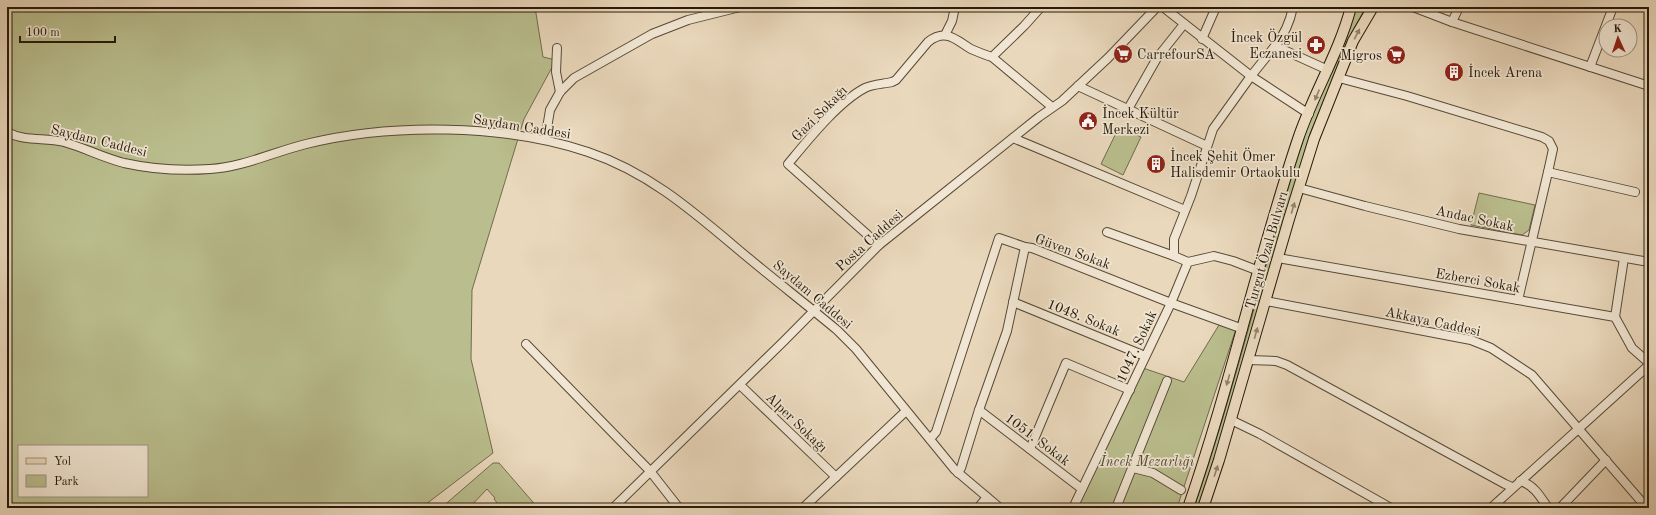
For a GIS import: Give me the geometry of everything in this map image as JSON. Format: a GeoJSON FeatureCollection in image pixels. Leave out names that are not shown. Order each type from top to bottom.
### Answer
{"type":"FeatureCollection","features":[{"type":"Feature","properties":{"kind":"main road","name":"Turgut Özal Bulvarı"},"geometry":{"type":"LineString","coordinates":[[1188,508],[1211,437],[1296,145],[1328,70],[1351,7]]}},
{"type":"Feature","properties":{"kind":"main road","name":"Turgut Özal Bulvarı"},"geometry":{"type":"LineString","coordinates":[[1203,508],[1231,420],[1314,139],[1353,42],[1373,7]]}},
{"type":"Feature","properties":{"kind":"street"},"geometry":{"type":"LineString","coordinates":[[546,140],[550,110],[560,92],[574,78],[652,34],[688,20],[740,7]]}},
{"type":"Feature","properties":{"kind":"street"},"geometry":{"type":"LineString","coordinates":[[955,7],[952,21],[945,35],[953,37],[972,49],[992,57],[1052,107]]}},
{"type":"Feature","properties":{"kind":"street"},"geometry":{"type":"LineString","coordinates":[[992,57],[1041,7]]}},
{"type":"Feature","properties":{"kind":"street","name":"Posta Caddesi"},"geometry":{"type":"LineString","coordinates":[[613,508],[740,385],[879,245],[1052,107],[1062,101],[1108,58],[1157,7]]}},
{"type":"Feature","properties":{"kind":"street"},"geometry":{"type":"LineString","coordinates":[[1163,7],[1250,76],[1309,114]]}},
{"type":"Feature","properties":{"kind":"street"},"geometry":{"type":"LineString","coordinates":[[1202,39],[1216,7]]}},
{"type":"Feature","properties":{"kind":"street"},"geometry":{"type":"LineString","coordinates":[[1174,256],[1174,239],[1213,129],[1250,76],[1283,37],[1294,7]]}},
{"type":"Feature","properties":{"kind":"street"},"geometry":{"type":"LineString","coordinates":[[1413,7],[1452,22],[1649,86]]}},
{"type":"Feature","properties":{"kind":"street"},"geometry":{"type":"LineString","coordinates":[[1452,22],[1459,7]]}},
{"type":"Feature","properties":{"kind":"street"},"geometry":{"type":"LineString","coordinates":[[1590,67],[1613,7]]}},
{"type":"Feature","properties":{"kind":"street"},"geometry":{"type":"LineString","coordinates":[[1128,109],[1157,58],[1184,24]]}},
{"type":"Feature","properties":{"kind":"street","name":"Gazi Sokağı"},"geometry":{"type":"LineString","coordinates":[[879,245],[788,164],[820,126],[853,96],[870,86],[892,82],[902,74],[928,42],[937,36],[945,35]]}},
{"type":"Feature","properties":{"kind":"street"},"geometry":{"type":"LineString","coordinates":[[1275,46],[1328,70]]}},
{"type":"Feature","properties":{"kind":"street"},"geometry":{"type":"LineString","coordinates":[[557,48],[556,72],[560,92]]}},
{"type":"Feature","properties":{"kind":"street"},"geometry":{"type":"LineString","coordinates":[[1339,78],[1407,96],[1542,137],[1550,141],[1553,149],[1530,242],[1518,300]]}},
{"type":"Feature","properties":{"kind":"street"},"geometry":{"type":"LineString","coordinates":[[1078,86],[1207,146]]}},
{"type":"Feature","properties":{"kind":"street","name":"Saydam Caddesi"},"geometry":{"type":"LineString","coordinates":[[7,132],[16,137],[62,142],[125,163],[200,169],[226,167],[305,144],[370,133],[454,130],[546,140],[607,159],[649,179],[683,203],[847,340],[958,473],[1000,508]]}},
{"type":"Feature","properties":{"kind":"street"},"geometry":{"type":"LineString","coordinates":[[1013,138],[1185,210]]}},
{"type":"Feature","properties":{"kind":"street"},"geometry":{"type":"LineString","coordinates":[[1548,172],[1636,192]]}},
{"type":"Feature","properties":{"kind":"street","name":"Andac Sokak"},"geometry":{"type":"LineString","coordinates":[[1299,188],[1459,229],[1649,262]]}},
{"type":"Feature","properties":{"kind":"street"},"geometry":{"type":"LineString","coordinates":[[1107,232],[1188,262],[1214,256],[1232,261],[1259,272]]}},
{"type":"Feature","properties":{"kind":"street"},"geometry":{"type":"LineString","coordinates":[[930,440],[936,432],[999,238],[1025,247]]}},
{"type":"Feature","properties":{"kind":"street","name":"Güven Sokak"},"geometry":{"type":"LineString","coordinates":[[958,473],[961,468],[979,410],[1007,331],[1025,247],[1032,248],[1171,303],[1242,329]]}},
{"type":"Feature","properties":{"kind":"street","name":"Ezberci Sokak"},"geometry":{"type":"LineString","coordinates":[[1278,258],[1615,317]]}},
{"type":"Feature","properties":{"kind":"street"},"geometry":{"type":"LineString","coordinates":[[1490,508],[1649,364],[1632,348],[1615,317],[1624,258]]}},
{"type":"Feature","properties":{"kind":"street","name":"1047. Sokak"},"geometry":{"type":"LineString","coordinates":[[1073,508],[1171,303],[1188,262]]}},
{"type":"Feature","properties":{"kind":"street","name":"Akkaya Caddesi"},"geometry":{"type":"LineString","coordinates":[[1266,301],[1471,340],[1491,348],[1532,375],[1580,428],[1647,508]]}},
{"type":"Feature","properties":{"kind":"street","name":"1048. Sokak"},"geometry":{"type":"LineString","coordinates":[[1013,302],[1145,356]]}},
{"type":"Feature","properties":{"kind":"street"},"geometry":{"type":"LineString","coordinates":[[526,344],[650,471],[679,508]]}},
{"type":"Feature","properties":{"kind":"street"},"geometry":{"type":"LineString","coordinates":[[1248,360],[1276,360],[1287,365],[1512,487]]}},
{"type":"Feature","properties":{"kind":"street"},"geometry":{"type":"LineString","coordinates":[[1030,449],[1066,363],[1130,390]]}},
{"type":"Feature","properties":{"kind":"street"},"geometry":{"type":"LineString","coordinates":[[1116,508],[1167,381]]}},
{"type":"Feature","properties":{"kind":"street","name":"Alper Sokağı"},"geometry":{"type":"LineString","coordinates":[[740,385],[836,477]]}},
{"type":"Feature","properties":{"kind":"street","name":"1051. Sokak"},"geometry":{"type":"LineString","coordinates":[[979,410],[1082,489]]}},
{"type":"Feature","properties":{"kind":"street"},"geometry":{"type":"LineString","coordinates":[[803,508],[906,411]]}},
{"type":"Feature","properties":{"kind":"street"},"geometry":{"type":"LineString","coordinates":[[1231,420],[1260,434],[1391,508]]}},
{"type":"Feature","properties":{"kind":"street"},"geometry":{"type":"LineString","coordinates":[[1560,508],[1606,460]]}},
{"type":"Feature","properties":{"kind":"street"},"geometry":{"type":"LineString","coordinates":[[1133,468],[1153,473],[1181,490]]}},
{"type":"Feature","properties":{"kind":"street"},"geometry":{"type":"LineString","coordinates":[[1520,481],[1528,484],[1536,491],[1548,508]]}},
{"type":"Feature","properties":{"kind":"street"},"geometry":{"type":"LineString","coordinates":[[978,508],[987,498]]}},
{"type":"Feature","properties":{"kind":"green space"},"geometry":{"type":"Polygon","coordinates":[[[7,7],[535,7],[543,57],[556,60],[524,119],[472,290],[471,359],[493,453],[421,508],[7,508],[7,7]]]}},
{"type":"Feature","properties":{"kind":"green space"},"geometry":{"type":"Polygon","coordinates":[[[1356,7],[1366,7],[1352,32],[1310,134],[1212,467],[1199,508],[1194,508],[1223,418],[1301,145],[1356,7]]]}},
{"type":"Feature","properties":{"kind":"green space"},"geometry":{"type":"Polygon","coordinates":[[[1119,127],[1141,137],[1123,175],[1101,164],[1119,127]]]}},
{"type":"Feature","properties":{"kind":"green space"},"geometry":{"type":"Polygon","coordinates":[[[1479,193],[1535,205],[1529,230],[1522,235],[1471,225],[1479,193]]]}},
{"type":"Feature","properties":{"kind":"green space","name":"İncek Mezarlığı"},"geometry":{"type":"Polygon","coordinates":[[[1219,325],[1236,329],[1177,508],[1080,507],[1078,503],[1143,368],[1184,382],[1219,325]]]}},
{"type":"Feature","properties":{"kind":"green space"},"geometry":{"type":"Polygon","coordinates":[[[493,463],[499,463],[538,508],[501,508],[487,489],[469,508],[441,508],[493,463]]]}},
{"type":"Feature","properties":{"kind":"place","name":"İncek Özgül Eczanesi"},"geometry":{"type":"Point","coordinates":[1316,45]}},
{"type":"Feature","properties":{"kind":"place","name":"CarrefourSA"},"geometry":{"type":"Point","coordinates":[1123,54]}},
{"type":"Feature","properties":{"kind":"place","name":"Migros"},"geometry":{"type":"Point","coordinates":[1396,55]}},
{"type":"Feature","properties":{"kind":"place","name":"İncek Arena"},"geometry":{"type":"Point","coordinates":[1454,72]}},
{"type":"Feature","properties":{"kind":"place","name":"İncek Kültür Merkezi"},"geometry":{"type":"Point","coordinates":[1088,121]}},
{"type":"Feature","properties":{"kind":"place","name":"İncek Şehit Ömer Halisdemir Ortaokulu"},"geometry":{"type":"Point","coordinates":[1156,164]}}]}
